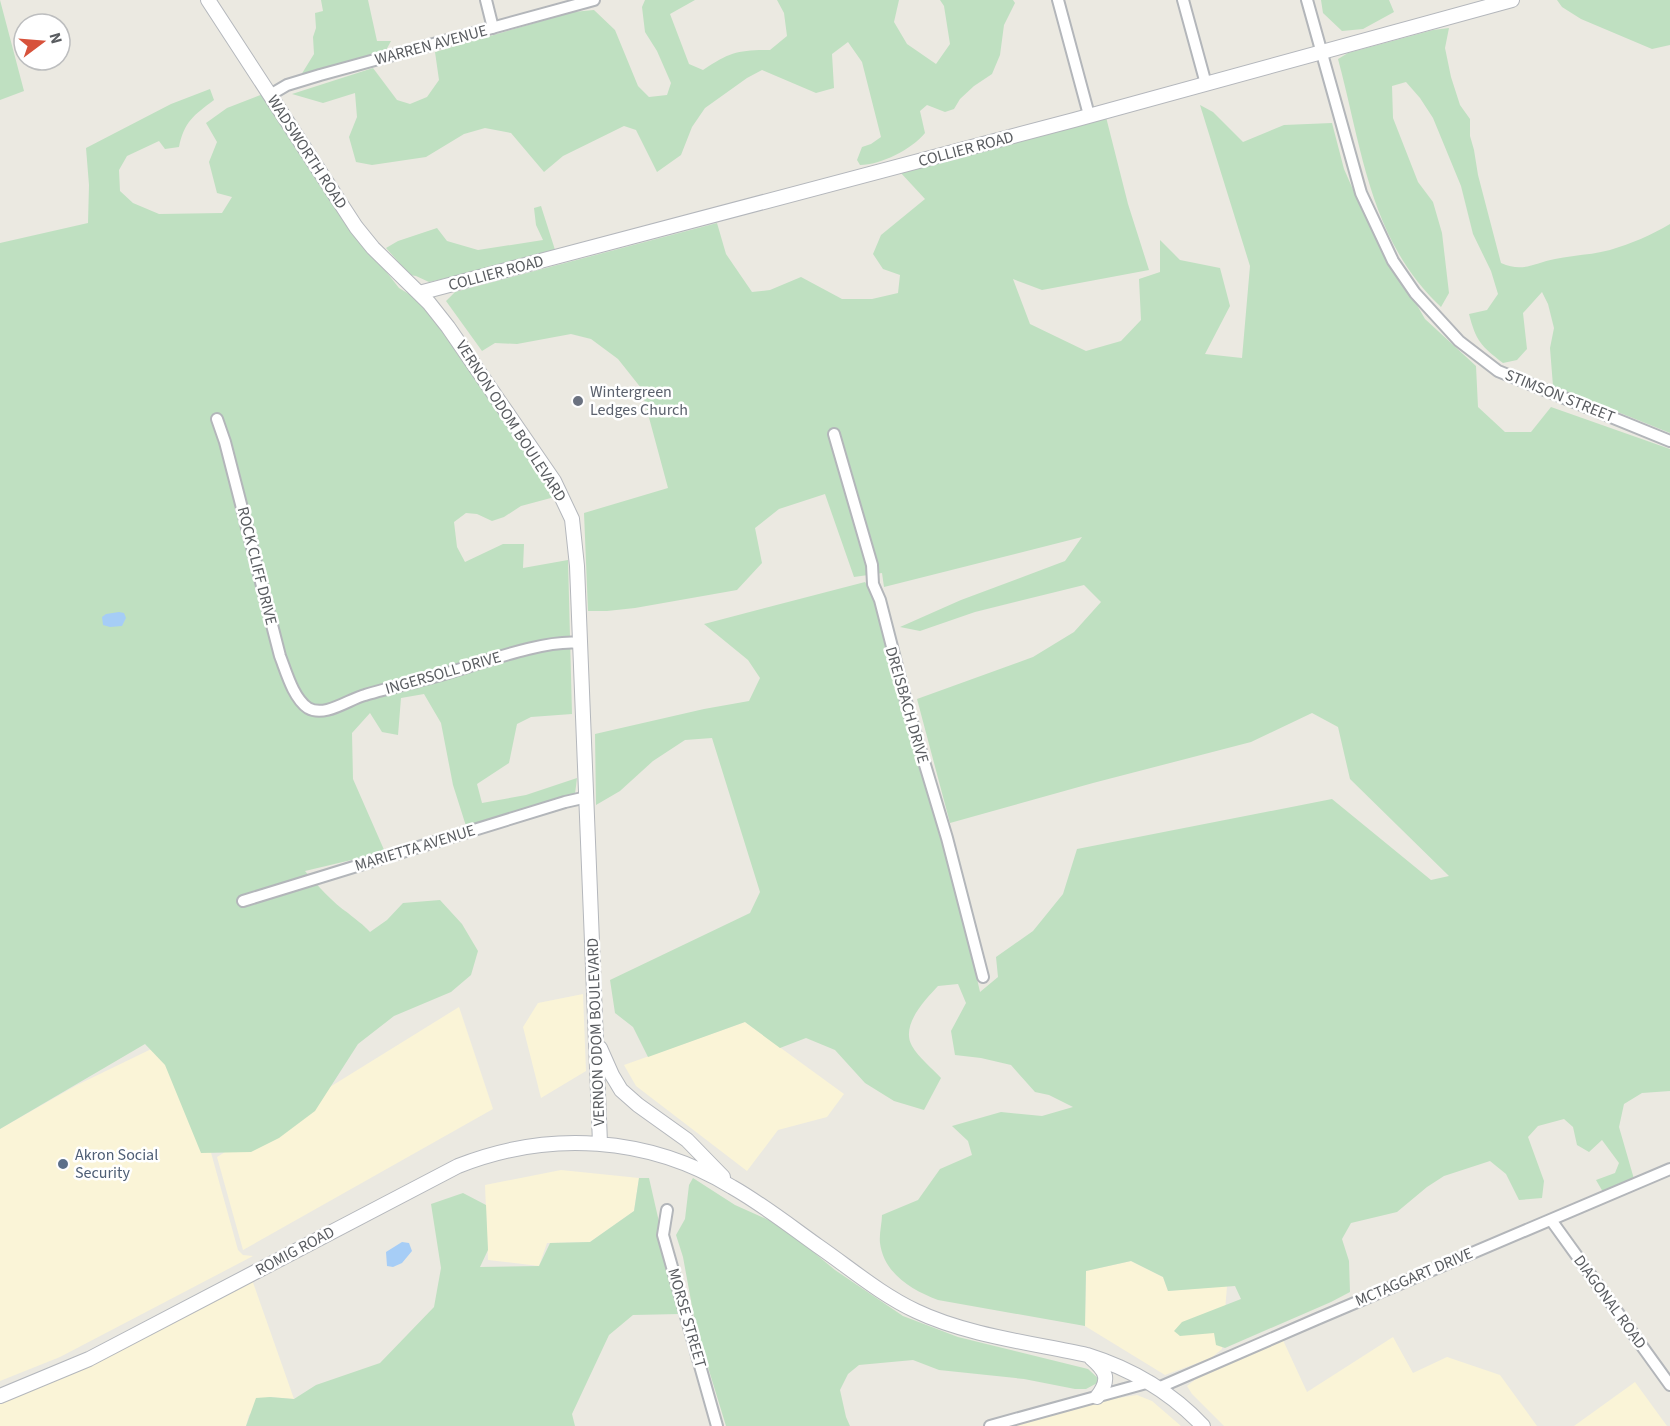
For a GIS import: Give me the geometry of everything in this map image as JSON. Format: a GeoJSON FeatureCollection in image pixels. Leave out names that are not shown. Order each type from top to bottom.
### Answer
{"type":"FeatureCollection","features":[{"type":"Feature","properties":{"kind":"main road","name":"WADSWORTH ROAD"},"geometry":{"type":"LineString","coordinates":[[208,0],[356,227],[373,248],[419,293]]}},
{"type":"Feature","properties":{"kind":"main road","name":"COLLIER ROAD"},"geometry":{"type":"LineString","coordinates":[[419,293],[1206,84],[1512,0]]}},
{"type":"Feature","properties":{"kind":"main road","name":"VERNON ODOM BOULEVARD"},"geometry":{"type":"LineString","coordinates":[[419,293],[442,319],[484,377],[554,481],[572,519],[587,797],[600,1143],[642,1150],[680,1161],[732,1186],[874,1286],[914,1310],[942,1322],[1087,1355],[1131,1371],[1154,1385],[1203,1426]]}},
{"type":"Feature","properties":{"kind":"main road"},"geometry":{"type":"LineString","coordinates":[[596,1040],[621,1090],[687,1140],[732,1186]]}},
{"type":"Feature","properties":{"kind":"main road","name":"ROMIG ROAD"},"geometry":{"type":"LineString","coordinates":[[0,1396],[89,1359],[458,1166],[484,1156],[522,1147],[560,1143],[600,1143]]}},
{"type":"Feature","properties":{"kind":"main road"},"geometry":{"type":"LineString","coordinates":[[1087,1355],[1100,1366],[1106,1378],[1104,1389],[1097,1397]]}},
{"type":"Feature","properties":{"kind":"street"},"geometry":{"type":"LineString","coordinates":[[486,0],[493,28]]}},
{"type":"Feature","properties":{"kind":"street","name":"WARREN AVENUE"},"geometry":{"type":"LineString","coordinates":[[270,95],[287,85],[320,75],[594,0]]}},
{"type":"Feature","properties":{"kind":"street"},"geometry":{"type":"LineString","coordinates":[[1058,0],[1089,115]]}},
{"type":"Feature","properties":{"kind":"street"},"geometry":{"type":"LineString","coordinates":[[1183,0],[1206,84]]}},
{"type":"Feature","properties":{"kind":"street","name":"STIMSON STREET"},"geometry":{"type":"LineString","coordinates":[[1307,0],[1361,193],[1396,267],[1426,306],[1459,341],[1498,371],[1670,441]]}},
{"type":"Feature","properties":{"kind":"street","name":"ROCK CLIFF DRIVE"},"geometry":{"type":"LineString","coordinates":[[217,419],[225,442],[280,656],[293,686],[308,708]]}},
{"type":"Feature","properties":{"kind":"street","name":"DREISBACH DRIVE"},"geometry":{"type":"LineString","coordinates":[[834,434],[872,565],[873,584],[880,600],[907,705],[947,838],[983,977]]}},
{"type":"Feature","properties":{"kind":"street","name":"INGERSOLL DRIVE"},"geometry":{"type":"LineString","coordinates":[[308,708],[326,710],[364,695],[502,656],[562,642],[580,643]]}},
{"type":"Feature","properties":{"kind":"street","name":"MARIETTA AVENUE"},"geometry":{"type":"LineString","coordinates":[[243,901],[587,797]]}},
{"type":"Feature","properties":{"kind":"street","name":"MCTAGGART DRIVE"},"geometry":{"type":"LineString","coordinates":[[990,1426],[1097,1397],[1154,1385],[1670,1169]]}},
{"type":"Feature","properties":{"kind":"street","name":"MORSE STREET"},"geometry":{"type":"LineString","coordinates":[[667,1210],[663,1234],[717,1426]]}},
{"type":"Feature","properties":{"kind":"street","name":"DIAGONAL ROAD"},"geometry":{"type":"LineString","coordinates":[[1551,1220],[1670,1385]]}},
{"type":"Feature","properties":{"kind":"shaded area"},"geometry":{"type":"Polygon","coordinates":[[[583,994],[586,1071],[541,1098],[523,1027],[538,1003],[583,994]]]}},
{"type":"Feature","properties":{"kind":"shaded area"},"geometry":{"type":"Polygon","coordinates":[[[459,1007],[493,1109],[243,1250],[217,1157],[459,1007]]]}},
{"type":"Feature","properties":{"kind":"shaded area"},"geometry":{"type":"Polygon","coordinates":[[[745,1022],[844,1094],[827,1117],[778,1130],[747,1171],[636,1086],[624,1065],[745,1022]]]}},
{"type":"Feature","properties":{"kind":"shaded area"},"geometry":{"type":"Polygon","coordinates":[[[172,1039],[210,1149],[238,1250],[243,1255],[253,1256],[60,1357],[0,1381],[0,1129],[77,1085],[172,1039]]]}},
{"type":"Feature","properties":{"kind":"shaded area"},"geometry":{"type":"Polygon","coordinates":[[[561,1170],[639,1178],[634,1211],[590,1242],[547,1243],[539,1266],[488,1260],[485,1185],[561,1170]]]}},
{"type":"Feature","properties":{"kind":"shaded area"},"geometry":{"type":"Polygon","coordinates":[[[1131,1261],[1163,1277],[1168,1291],[1227,1286],[1222,1349],[1211,1358],[1165,1375],[1085,1326],[1086,1271],[1131,1261]]]}},
{"type":"Feature","properties":{"kind":"shaded area"},"geometry":{"type":"Polygon","coordinates":[[[250,1274],[294,1399],[270,1397],[249,1415],[246,1426],[0,1426],[0,1396],[250,1274]]]}},
{"type":"Feature","properties":{"kind":"shaded area"},"geometry":{"type":"Polygon","coordinates":[[[1393,1337],[1413,1373],[1447,1357],[1500,1375],[1537,1426],[1224,1426],[1187,1386],[1228,1362],[1282,1338],[1307,1392],[1393,1337]]]}},
{"type":"Feature","properties":{"kind":"shaded area"},"geometry":{"type":"Polygon","coordinates":[[[1635,1382],[1667,1426],[1574,1426],[1635,1382]]]}},
{"type":"Feature","properties":{"kind":"shaded area"},"geometry":{"type":"Polygon","coordinates":[[[1137,1395],[1152,1401],[1181,1426],[1013,1426],[1112,1399],[1137,1395]]]}},
{"type":"Feature","properties":{"kind":"green space"},"geometry":{"type":"Polygon","coordinates":[[[0,0],[12,46],[12,72],[19,72],[24,91],[0,100],[0,0]]]}},
{"type":"Feature","properties":{"kind":"green space"},"geometry":{"type":"Polygon","coordinates":[[[321,0],[368,0],[377,41],[391,41],[384,54],[301,75],[314,54],[315,13],[323,11],[321,0]]]}},
{"type":"Feature","properties":{"kind":"green space"},"geometry":{"type":"Polygon","coordinates":[[[645,0],[695,0],[670,14],[689,64],[703,70],[735,53],[770,50],[787,36],[784,13],[777,0],[899,0],[894,22],[907,44],[936,64],[950,44],[944,6],[940,0],[1013,0],[1015,3],[1004,25],[1000,55],[992,74],[974,86],[960,99],[954,109],[945,112],[927,105],[920,111],[925,133],[919,139],[895,155],[868,164],[860,165],[857,160],[862,147],[881,137],[862,62],[848,42],[832,54],[834,88],[816,93],[762,70],[705,108],[692,127],[681,155],[657,172],[636,130],[624,126],[563,156],[544,172],[511,133],[485,128],[464,134],[426,157],[372,165],[356,162],[349,137],[357,117],[355,93],[323,103],[292,94],[373,68],[397,100],[410,104],[427,97],[439,80],[435,52],[573,12],[594,10],[615,30],[638,86],[649,97],[667,95],[671,83],[657,51],[645,32],[642,7],[645,0]]]}},
{"type":"Feature","properties":{"kind":"green space"},"geometry":{"type":"Polygon","coordinates":[[[1321,0],[1389,0],[1394,12],[1363,29],[1342,31],[1323,13],[1321,0]]]}},
{"type":"Feature","properties":{"kind":"green space"},"geometry":{"type":"Polygon","coordinates":[[[1557,0],[1670,0],[1670,45],[1652,49],[1581,19],[1562,7],[1557,0]]]}},
{"type":"Feature","properties":{"kind":"green space"},"geometry":{"type":"Polygon","coordinates":[[[1449,28],[1445,48],[1451,77],[1460,105],[1470,119],[1470,136],[1478,175],[1501,263],[1522,267],[1603,252],[1641,239],[1670,224],[1670,433],[1553,386],[1550,348],[1554,328],[1548,304],[1542,292],[1523,313],[1527,349],[1517,360],[1503,363],[1480,342],[1469,314],[1487,310],[1498,294],[1491,271],[1473,234],[1461,186],[1433,118],[1406,82],[1392,86],[1393,118],[1418,182],[1433,202],[1442,233],[1449,293],[1441,307],[1417,281],[1398,253],[1372,192],[1338,59],[1348,53],[1433,30],[1449,28]]]}},
{"type":"Feature","properties":{"kind":"green space"},"geometry":{"type":"Polygon","coordinates":[[[210,89],[214,100],[187,125],[179,147],[165,149],[159,141],[127,156],[119,170],[120,191],[133,203],[159,214],[222,213],[232,197],[217,193],[209,162],[217,142],[206,123],[227,108],[263,94],[360,238],[399,288],[422,302],[562,495],[521,506],[504,517],[492,521],[477,514],[466,513],[454,522],[457,547],[465,562],[503,544],[524,544],[523,568],[568,560],[572,714],[531,717],[517,724],[509,763],[477,784],[482,803],[526,795],[577,778],[575,794],[466,826],[453,785],[441,723],[424,694],[401,698],[398,735],[382,732],[370,713],[352,733],[353,779],[385,852],[305,871],[331,899],[370,932],[387,920],[403,903],[440,900],[462,924],[478,951],[471,975],[451,992],[394,1016],[358,1044],[315,1111],[279,1138],[251,1152],[201,1153],[165,1065],[145,1044],[0,1129],[0,243],[88,223],[89,185],[86,148],[171,104],[210,89]]]}},
{"type":"Feature","properties":{"kind":"green space"},"geometry":{"type":"Polygon","coordinates":[[[1200,105],[1213,112],[1243,142],[1284,125],[1332,123],[1344,169],[1362,210],[1425,319],[1476,366],[1478,407],[1505,432],[1531,432],[1551,407],[1670,449],[1670,1091],[1642,1093],[1624,1104],[1619,1127],[1634,1179],[1603,1192],[1596,1180],[1615,1173],[1619,1163],[1602,1140],[1589,1152],[1577,1145],[1573,1127],[1564,1119],[1538,1126],[1528,1137],[1544,1181],[1542,1198],[1519,1200],[1506,1174],[1490,1161],[1444,1176],[1397,1212],[1351,1223],[1342,1239],[1349,1261],[1350,1292],[1225,1348],[1216,1345],[1214,1333],[1180,1336],[1174,1331],[1182,1322],[1241,1299],[1235,1286],[1168,1291],[1163,1277],[1131,1261],[1086,1271],[1085,1326],[938,1300],[909,1286],[887,1264],[880,1243],[882,1215],[918,1200],[940,1169],[972,1155],[968,1141],[952,1126],[1001,1112],[1042,1116],[1073,1107],[1049,1095],[1035,1092],[1011,1065],[955,1055],[951,1031],[966,1003],[958,984],[938,986],[916,1013],[909,1030],[912,1046],[941,1078],[924,1110],[894,1101],[865,1083],[835,1050],[806,1038],[780,1048],[745,1022],[648,1057],[633,1027],[615,1013],[610,980],[750,913],[760,892],[712,738],[685,740],[653,761],[620,791],[596,805],[595,734],[749,701],[760,678],[748,660],[704,624],[865,582],[875,597],[964,921],[980,992],[998,977],[996,957],[1033,931],[1063,894],[1077,849],[1332,799],[1431,880],[1449,876],[1350,779],[1338,727],[1312,713],[1251,742],[950,823],[917,699],[1033,657],[1074,632],[1101,602],[1084,585],[975,612],[920,631],[900,627],[961,600],[1065,561],[1082,537],[884,587],[882,573],[854,577],[825,494],[779,509],[755,528],[762,563],[737,590],[635,608],[588,611],[584,513],[668,488],[641,388],[618,359],[591,339],[571,334],[517,344],[495,343],[482,351],[446,301],[455,292],[717,223],[726,254],[752,292],[770,290],[801,277],[842,299],[872,299],[898,293],[900,275],[883,269],[873,254],[881,235],[925,199],[900,172],[1106,117],[1128,204],[1149,270],[1042,290],[1013,279],[1030,324],[1086,351],[1121,341],[1141,320],[1139,279],[1160,272],[1160,240],[1180,260],[1220,268],[1230,306],[1205,354],[1242,358],[1250,266],[1200,105]]]}},
{"type":"Feature","properties":{"kind":"green space"},"geometry":{"type":"Polygon","coordinates":[[[541,206],[556,253],[429,282],[410,275],[386,248],[398,241],[437,228],[447,241],[478,250],[543,240],[536,225],[534,208],[541,206]]]}},
{"type":"Feature","properties":{"kind":"green space"},"geometry":{"type":"Polygon","coordinates":[[[639,1178],[649,1178],[680,1314],[633,1315],[609,1335],[572,1414],[575,1426],[246,1426],[256,1398],[294,1399],[316,1385],[380,1363],[434,1307],[441,1268],[431,1204],[463,1193],[486,1205],[488,1250],[480,1267],[539,1266],[550,1243],[590,1242],[634,1211],[639,1178]]]}},
{"type":"Feature","properties":{"kind":"green space"},"geometry":{"type":"Polygon","coordinates":[[[693,1178],[735,1205],[782,1226],[835,1270],[903,1316],[958,1337],[1088,1369],[1101,1381],[1086,1389],[1075,1389],[1024,1379],[939,1370],[913,1360],[859,1365],[848,1374],[840,1390],[850,1426],[726,1426],[696,1328],[683,1257],[676,1235],[685,1219],[689,1185],[693,1178]]]}},
{"type":"Feature","properties":{"kind":"water"},"geometry":{"type":"Polygon","coordinates":[[[119,612],[124,613],[126,618],[122,626],[103,625],[102,617],[119,612]]]}},
{"type":"Feature","properties":{"kind":"water"},"geometry":{"type":"Polygon","coordinates":[[[402,1242],[409,1243],[412,1251],[402,1263],[393,1267],[387,1266],[386,1252],[402,1242]]]}},
{"type":"Feature","properties":{"kind":"place","name":"Wintergreen Ledges Church"},"geometry":{"type":"Point","coordinates":[578,401]}},
{"type":"Feature","properties":{"kind":"place","name":"Akron Social Security"},"geometry":{"type":"Point","coordinates":[63,1164]}}]}
